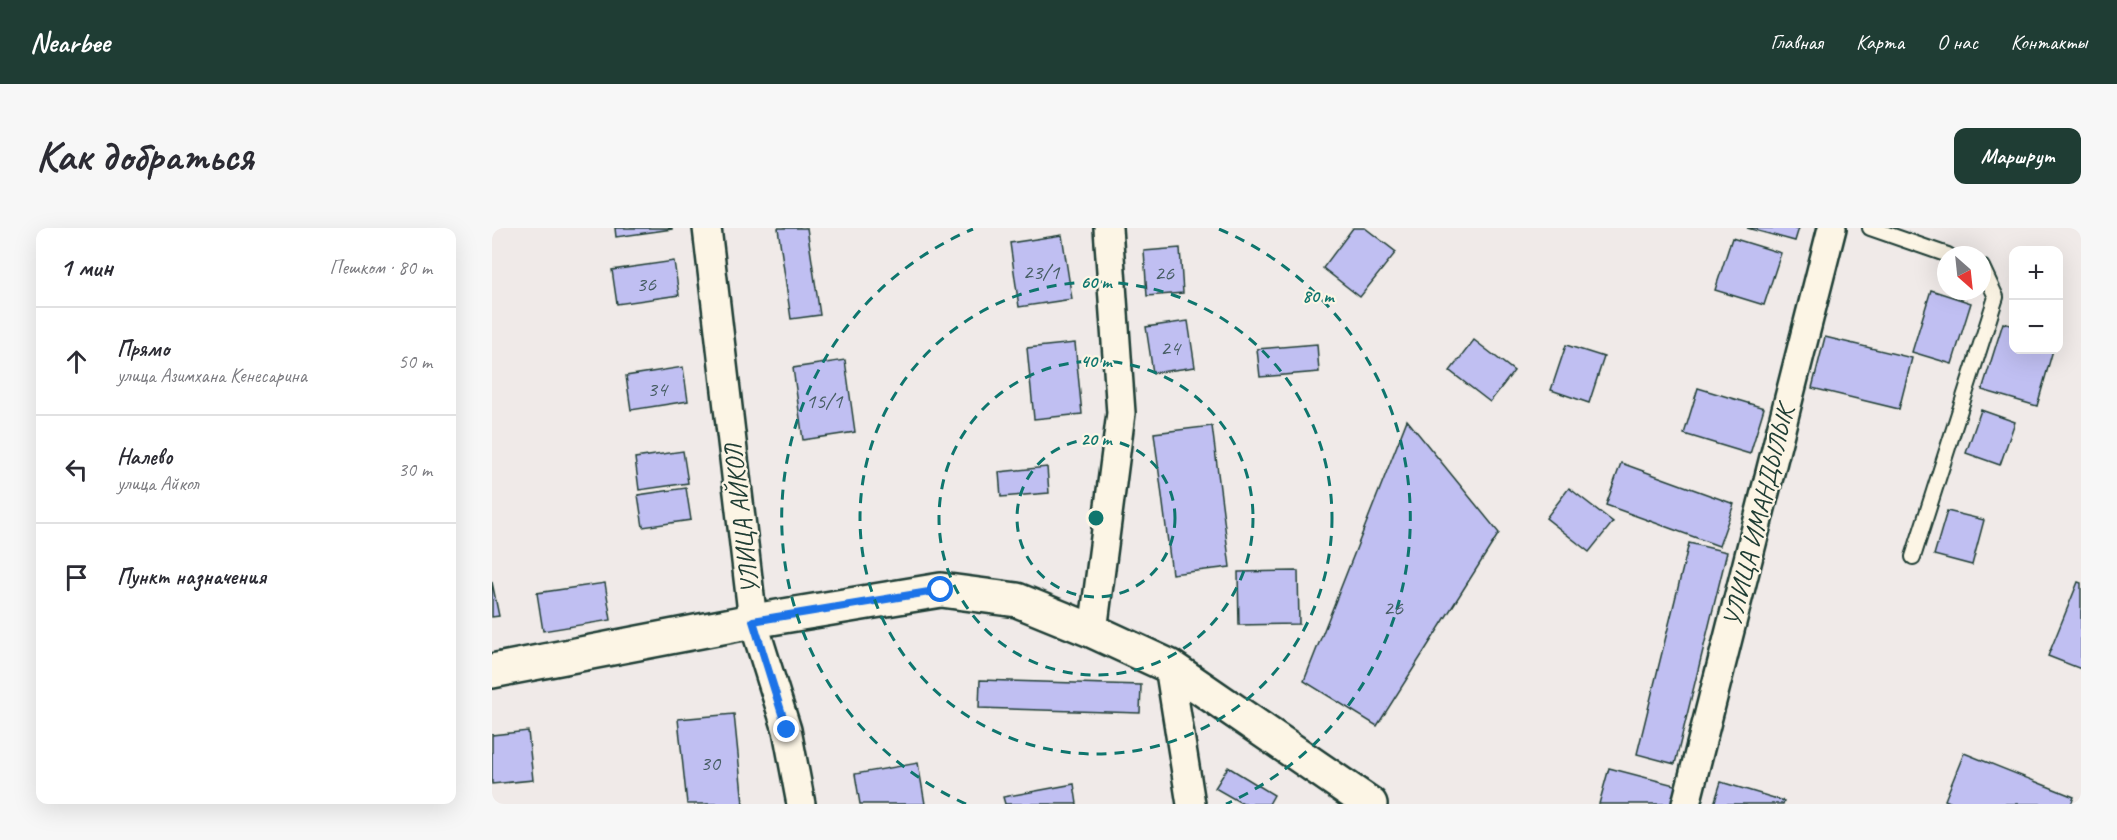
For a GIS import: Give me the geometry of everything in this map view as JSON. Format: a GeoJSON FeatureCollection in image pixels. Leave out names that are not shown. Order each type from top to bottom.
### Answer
{"type":"FeatureCollection","features":[{"type":"Feature","properties":{"kind":"street","name":"УЛИЦА АЙКОЛ"},"geometry":{"type":"LineString","coordinates":[[707,228],[753,621],[787,730],[801,804]]}},
{"type":"Feature","properties":{"kind":"street"},"geometry":{"type":"LineString","coordinates":[[1093,631],[1121,413],[1108,228]]}},
{"type":"Feature","properties":{"kind":"street","name":"УЛИЦА ИМАНДЫЛЫК"},"geometry":{"type":"LineString","coordinates":[[1686,804],[1832,228]]}},
{"type":"Feature","properties":{"kind":"street"},"geometry":{"type":"LineString","coordinates":[[492,671],[753,621],[941,590],[1017,600],[1093,631],[1169,666],[1370,804]]}},
{"type":"Feature","properties":{"kind":"street"},"geometry":{"type":"LineString","coordinates":[[1169,666],[1191,804]]}},
{"type":"Feature","properties":{"kind":"lane"},"geometry":{"type":"LineString","coordinates":[[1870,228],[1937,251]]}},
{"type":"Feature","properties":{"kind":"lane"},"geometry":{"type":"LineString","coordinates":[[1913,556],[1996,297],[1991,286]]}},
{"type":"Feature","properties":{"kind":"building"},"geometry":{"type":"Polygon","coordinates":[[[615,228],[672,228],[672,229],[616,237],[615,228]]]}},
{"type":"Feature","properties":{"kind":"building"},"geometry":{"type":"Polygon","coordinates":[[[778,228],[807,228],[820,315],[791,319],[778,228]]]}},
{"type":"Feature","properties":{"kind":"building"},"geometry":{"type":"Polygon","coordinates":[[[1353,228],[1365,228],[1396,252],[1360,297],[1323,268],[1353,228]]]}},
{"type":"Feature","properties":{"kind":"building"},"geometry":{"type":"Polygon","coordinates":[[[1747,228],[1799,228],[1795,241],[1747,228]]]}},
{"type":"Feature","properties":{"kind":"building"},"geometry":{"type":"Polygon","coordinates":[[[1062,235],[1072,299],[1019,307],[1010,243],[1062,235]]]}},
{"type":"Feature","properties":{"kind":"building"},"geometry":{"type":"Polygon","coordinates":[[[1732,238],[1781,253],[1764,305],[1715,290],[1732,238]]]}},
{"type":"Feature","properties":{"kind":"building"},"geometry":{"type":"Polygon","coordinates":[[[1180,248],[1183,293],[1147,296],[1144,251],[1180,248]]]}},
{"type":"Feature","properties":{"kind":"building"},"geometry":{"type":"Polygon","coordinates":[[[674,261],[679,295],[617,304],[612,270],[674,261]]]}},
{"type":"Feature","properties":{"kind":"building"},"geometry":{"type":"Polygon","coordinates":[[[1931,290],[1937,292],[1937,300],[1962,300],[1971,303],[1952,364],[1912,352],[1931,290]]]}},
{"type":"Feature","properties":{"kind":"building"},"geometry":{"type":"Polygon","coordinates":[[[1188,321],[1195,367],[1153,373],[1146,327],[1188,321]]]}},
{"type":"Feature","properties":{"kind":"building"},"geometry":{"type":"Polygon","coordinates":[[[2003,323],[2009,325],[2009,354],[2052,354],[2037,406],[1982,390],[2003,323]]]}},
{"type":"Feature","properties":{"kind":"building"},"geometry":{"type":"Polygon","coordinates":[[[1825,337],[1912,358],[1899,409],[1812,388],[1825,337]]]}},
{"type":"Feature","properties":{"kind":"building"},"geometry":{"type":"Polygon","coordinates":[[[1474,340],[1514,371],[1490,402],[1450,371],[1474,340]]]}},
{"type":"Feature","properties":{"kind":"building"},"geometry":{"type":"Polygon","coordinates":[[[1075,343],[1082,414],[1034,419],[1027,348],[1075,343]]]}},
{"type":"Feature","properties":{"kind":"building"},"geometry":{"type":"Polygon","coordinates":[[[1317,344],[1319,372],[1260,377],[1257,349],[1317,344]]]}},
{"type":"Feature","properties":{"kind":"building"},"geometry":{"type":"Polygon","coordinates":[[[1566,345],[1604,357],[1589,403],[1551,390],[1566,345]]]}},
{"type":"Feature","properties":{"kind":"building"},"geometry":{"type":"Polygon","coordinates":[[[845,360],[855,432],[803,440],[793,368],[845,360]]]}},
{"type":"Feature","properties":{"kind":"building"},"geometry":{"type":"Polygon","coordinates":[[[683,367],[688,401],[631,410],[626,376],[683,367]]]}},
{"type":"Feature","properties":{"kind":"building"},"geometry":{"type":"Polygon","coordinates":[[[1698,388],[1764,408],[1750,454],[1684,434],[1698,388]]]}},
{"type":"Feature","properties":{"kind":"building"},"geometry":{"type":"Polygon","coordinates":[[[1981,410],[2015,422],[2000,465],[1966,453],[1981,410]]]}},
{"type":"Feature","properties":{"kind":"building"},"geometry":{"type":"Polygon","coordinates":[[[1407,420],[1499,533],[1377,726],[1304,681],[1407,420]]]}},
{"type":"Feature","properties":{"kind":"building"},"geometry":{"type":"Polygon","coordinates":[[[1212,426],[1230,567],[1172,574],[1154,433],[1212,426]]]}},
{"type":"Feature","properties":{"kind":"building"},"geometry":{"type":"Polygon","coordinates":[[[683,451],[688,483],[639,490],[635,458],[683,451]]]}},
{"type":"Feature","properties":{"kind":"building"},"geometry":{"type":"Polygon","coordinates":[[[1621,463],[1734,504],[1719,546],[1606,505],[1621,463]]]}},
{"type":"Feature","properties":{"kind":"building"},"geometry":{"type":"Polygon","coordinates":[[[1047,467],[1049,493],[1001,497],[999,472],[1047,467]]]}},
{"type":"Feature","properties":{"kind":"building"},"geometry":{"type":"Polygon","coordinates":[[[686,488],[691,520],[643,527],[638,495],[686,488]]]}},
{"type":"Feature","properties":{"kind":"building"},"geometry":{"type":"Polygon","coordinates":[[[1569,488],[1613,522],[1589,552],[1546,518],[1569,488]]]}},
{"type":"Feature","properties":{"kind":"building"},"geometry":{"type":"Polygon","coordinates":[[[1947,511],[1984,520],[1972,565],[1934,555],[1947,511]]]}},
{"type":"Feature","properties":{"kind":"building"},"geometry":{"type":"Polygon","coordinates":[[[1689,543],[1727,552],[1675,764],[1637,754],[1689,543]]]}},
{"type":"Feature","properties":{"kind":"building"},"geometry":{"type":"Polygon","coordinates":[[[1298,571],[1299,624],[1239,625],[1238,572],[1298,571]]]}},
{"type":"Feature","properties":{"kind":"building"},"geometry":{"type":"Polygon","coordinates":[[[492,582],[499,616],[492,617],[492,582]]]}},
{"type":"Feature","properties":{"kind":"building"},"geometry":{"type":"Polygon","coordinates":[[[2078,582],[2081,583],[2081,669],[2048,656],[2078,582]]]}},
{"type":"Feature","properties":{"kind":"building"},"geometry":{"type":"Polygon","coordinates":[[[605,583],[611,620],[543,631],[537,593],[605,583]]]}},
{"type":"Feature","properties":{"kind":"building"},"geometry":{"type":"Polygon","coordinates":[[[980,680],[1141,685],[1140,713],[979,708],[980,680]]]}},
{"type":"Feature","properties":{"kind":"building"},"geometry":{"type":"Polygon","coordinates":[[[734,714],[743,804],[687,804],[678,719],[734,714]]]}},
{"type":"Feature","properties":{"kind":"building"},"geometry":{"type":"Polygon","coordinates":[[[528,731],[533,780],[492,784],[492,735],[528,731]]]}},
{"type":"Feature","properties":{"kind":"building"},"geometry":{"type":"Polygon","coordinates":[[[1964,753],[2074,797],[2071,804],[1954,804],[1945,800],[1964,753]]]}},
{"type":"Feature","properties":{"kind":"building"},"geometry":{"type":"Polygon","coordinates":[[[918,763],[925,804],[860,804],[855,774],[918,763]]]}},
{"type":"Feature","properties":{"kind":"building"},"geometry":{"type":"Polygon","coordinates":[[[1228,767],[1274,795],[1269,804],[1243,804],[1215,788],[1228,767]]]}},
{"type":"Feature","properties":{"kind":"building"},"geometry":{"type":"Polygon","coordinates":[[[1609,768],[1682,787],[1678,804],[1599,804],[1609,768]]]}},
{"type":"Feature","properties":{"kind":"building"},"geometry":{"type":"Polygon","coordinates":[[[1721,782],[1784,801],[1783,804],[1714,804],[1721,782]]]}},
{"type":"Feature","properties":{"kind":"building"},"geometry":{"type":"Polygon","coordinates":[[[1074,784],[1077,804],[1005,804],[1003,797],[1074,784]]]}},
{"type":"Feature","properties":{"kind":"route"},"geometry":{"type":"LineString","coordinates":[[787,730],[753,621],[941,590]]}}]}
